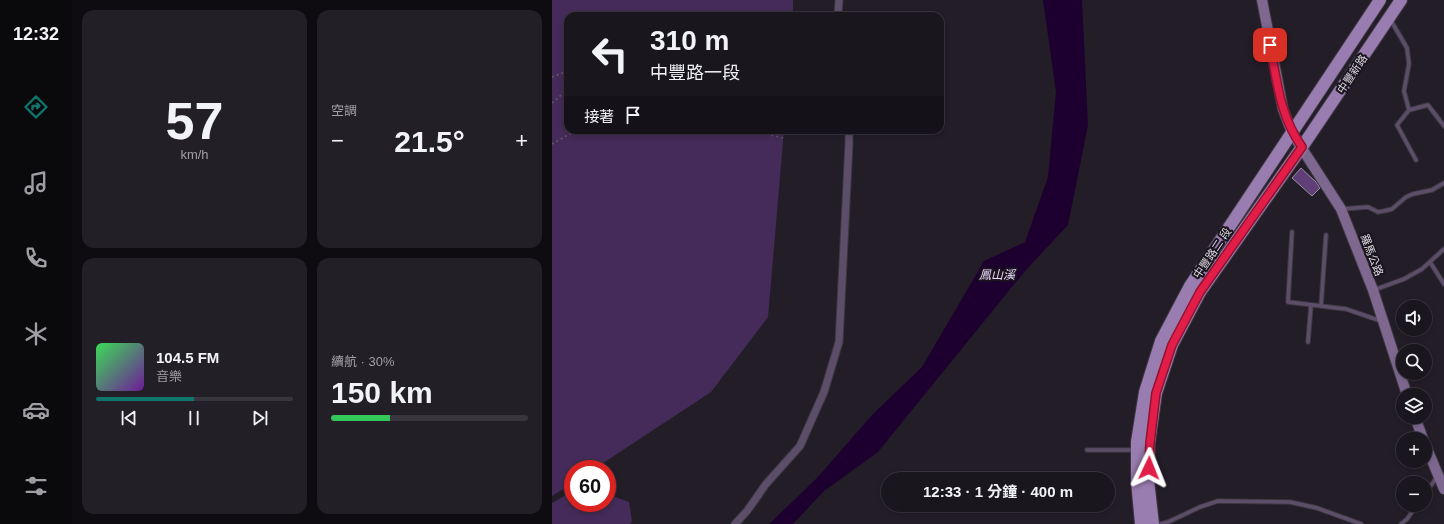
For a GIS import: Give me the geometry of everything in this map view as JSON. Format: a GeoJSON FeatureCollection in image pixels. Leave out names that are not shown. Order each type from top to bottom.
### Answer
{"type":"FeatureCollection","features":[{"type":"Feature","properties":{"kind":"main road","name":"羅馬公路"},"geometry":{"type":"LineString","coordinates":[[1262,0],[1279,91],[1283,108],[1292,133],[1341,209],[1373,290],[1382,322],[1405,388]]}},
{"type":"Feature","properties":{"kind":"main road","name":"中豐新路"},"geometry":{"type":"LineString","coordinates":[[1292,133],[1380,0]]}},
{"type":"Feature","properties":{"kind":"main road","name":"中豐新路"},"geometry":{"type":"LineString","coordinates":[[1302,147],[1401,0]]}},
{"type":"Feature","properties":{"kind":"main road","name":"中豐路二 段"},"geometry":{"type":"LineString","coordinates":[[1153,524],[1148,480],[1150,443],[1149,403],[1145,392],[1161,341],[1190,286],[1292,133]]}},
{"type":"Feature","properties":{"kind":"main road","name":"中豐路二 段"},"geometry":{"type":"LineString","coordinates":[[1141,524],[1137,481],[1137,450],[1149,403],[1156,393],[1172,345],[1200,292],[1302,147]]}},
{"type":"Feature","properties":{"kind":"main road"},"geometry":{"type":"LineString","coordinates":[[1432,461],[1444,490]]}},
{"type":"Feature","properties":{"kind":"street"},"geometry":{"type":"LineString","coordinates":[[838,12],[839,0]]}},
{"type":"Feature","properties":{"kind":"street"},"geometry":{"type":"LineString","coordinates":[[735,524],[766,484],[800,446],[824,392],[839,342],[850,143],[849,134]]}},
{"type":"Feature","properties":{"kind":"lane"},"geometry":{"type":"LineString","coordinates":[[1390,18],[1407,48],[1409,64],[1404,92],[1409,110]]}},
{"type":"Feature","properties":{"kind":"lane"},"geometry":{"type":"LineString","coordinates":[[1416,160],[1397,125],[1409,110],[1428,105],[1444,126]]}},
{"type":"Feature","properties":{"kind":"lane"},"geometry":{"type":"LineString","coordinates":[[1341,209],[1368,207],[1378,212],[1392,209],[1406,197],[1432,190],[1444,183]]}},
{"type":"Feature","properties":{"kind":"lane"},"geometry":{"type":"LineString","coordinates":[[1292,232],[1288,302],[1346,309],[1382,322]]}},
{"type":"Feature","properties":{"kind":"lane"},"geometry":{"type":"LineString","coordinates":[[1321,306],[1326,235]]}},
{"type":"Feature","properties":{"kind":"lane"},"geometry":{"type":"LineString","coordinates":[[1373,290],[1404,279],[1422,269],[1444,249]]}},
{"type":"Feature","properties":{"kind":"lane"},"geometry":{"type":"LineString","coordinates":[[1430,262],[1444,284]]}},
{"type":"Feature","properties":{"kind":"lane"},"geometry":{"type":"LineString","coordinates":[[1308,342],[1311,305]]}},
{"type":"Feature","properties":{"kind":"lane"},"geometry":{"type":"LineString","coordinates":[[1087,450],[1137,450]]}},
{"type":"Feature","properties":{"kind":"lane"},"geometry":{"type":"LineString","coordinates":[[1432,484],[1438,476]]}},
{"type":"Feature","properties":{"kind":"lane"},"geometry":{"type":"LineString","coordinates":[[1161,524],[1218,501],[1290,502],[1317,508],[1361,524]]}},
{"type":"Feature","properties":{"kind":"lane"},"geometry":{"type":"LineString","coordinates":[[1401,524],[1412,512]]}},
{"type":"Feature","properties":{"kind":"path"},"geometry":{"type":"LineString","coordinates":[[552,77],[564,73]]}},
{"type":"Feature","properties":{"kind":"path"},"geometry":{"type":"LineString","coordinates":[[552,103],[564,92]]}},
{"type":"Feature","properties":{"kind":"path"},"geometry":{"type":"LineString","coordinates":[[552,144],[570,134]]}},
{"type":"Feature","properties":{"kind":"path"},"geometry":{"type":"LineString","coordinates":[[766,134],[782,138],[783,134]]}},
{"type":"Feature","properties":{"kind":"shaded area"},"geometry":{"type":"Polygon","coordinates":[[[552,0],[793,0],[793,12],[564,12],[564,134],[784,134],[768,317],[711,392],[608,460],[564,460],[564,489],[552,496],[552,0]]]}},
{"type":"Feature","properties":{"kind":"shaded area"},"geometry":{"type":"Polygon","coordinates":[[[564,496],[564,512],[616,512],[616,497],[629,502],[632,521],[630,524],[552,524],[552,503],[564,496]]]}},
{"type":"Feature","properties":{"kind":"water","name":"鳳山溪"},"geometry":{"type":"Polygon","coordinates":[[[1043,0],[1082,0],[1088,125],[1068,225],[1025,271],[878,452],[824,491],[793,524],[769,524],[817,478],[872,415],[922,367],[984,261],[1025,242],[1048,177],[1056,92],[1043,0]]]}},
{"type":"Feature","properties":{"kind":"building"},"geometry":{"type":"Polygon","coordinates":[[[1301,168],[1316,182],[1320,188],[1312,196],[1292,178],[1301,168]]]}},
{"type":"Feature","properties":{"kind":"route"},"geometry":{"type":"LineString","coordinates":[[1149,468],[1150,443],[1156,393],[1172,345],[1200,292],[1302,147],[1292,133],[1283,108],[1270,45]]}}]}
